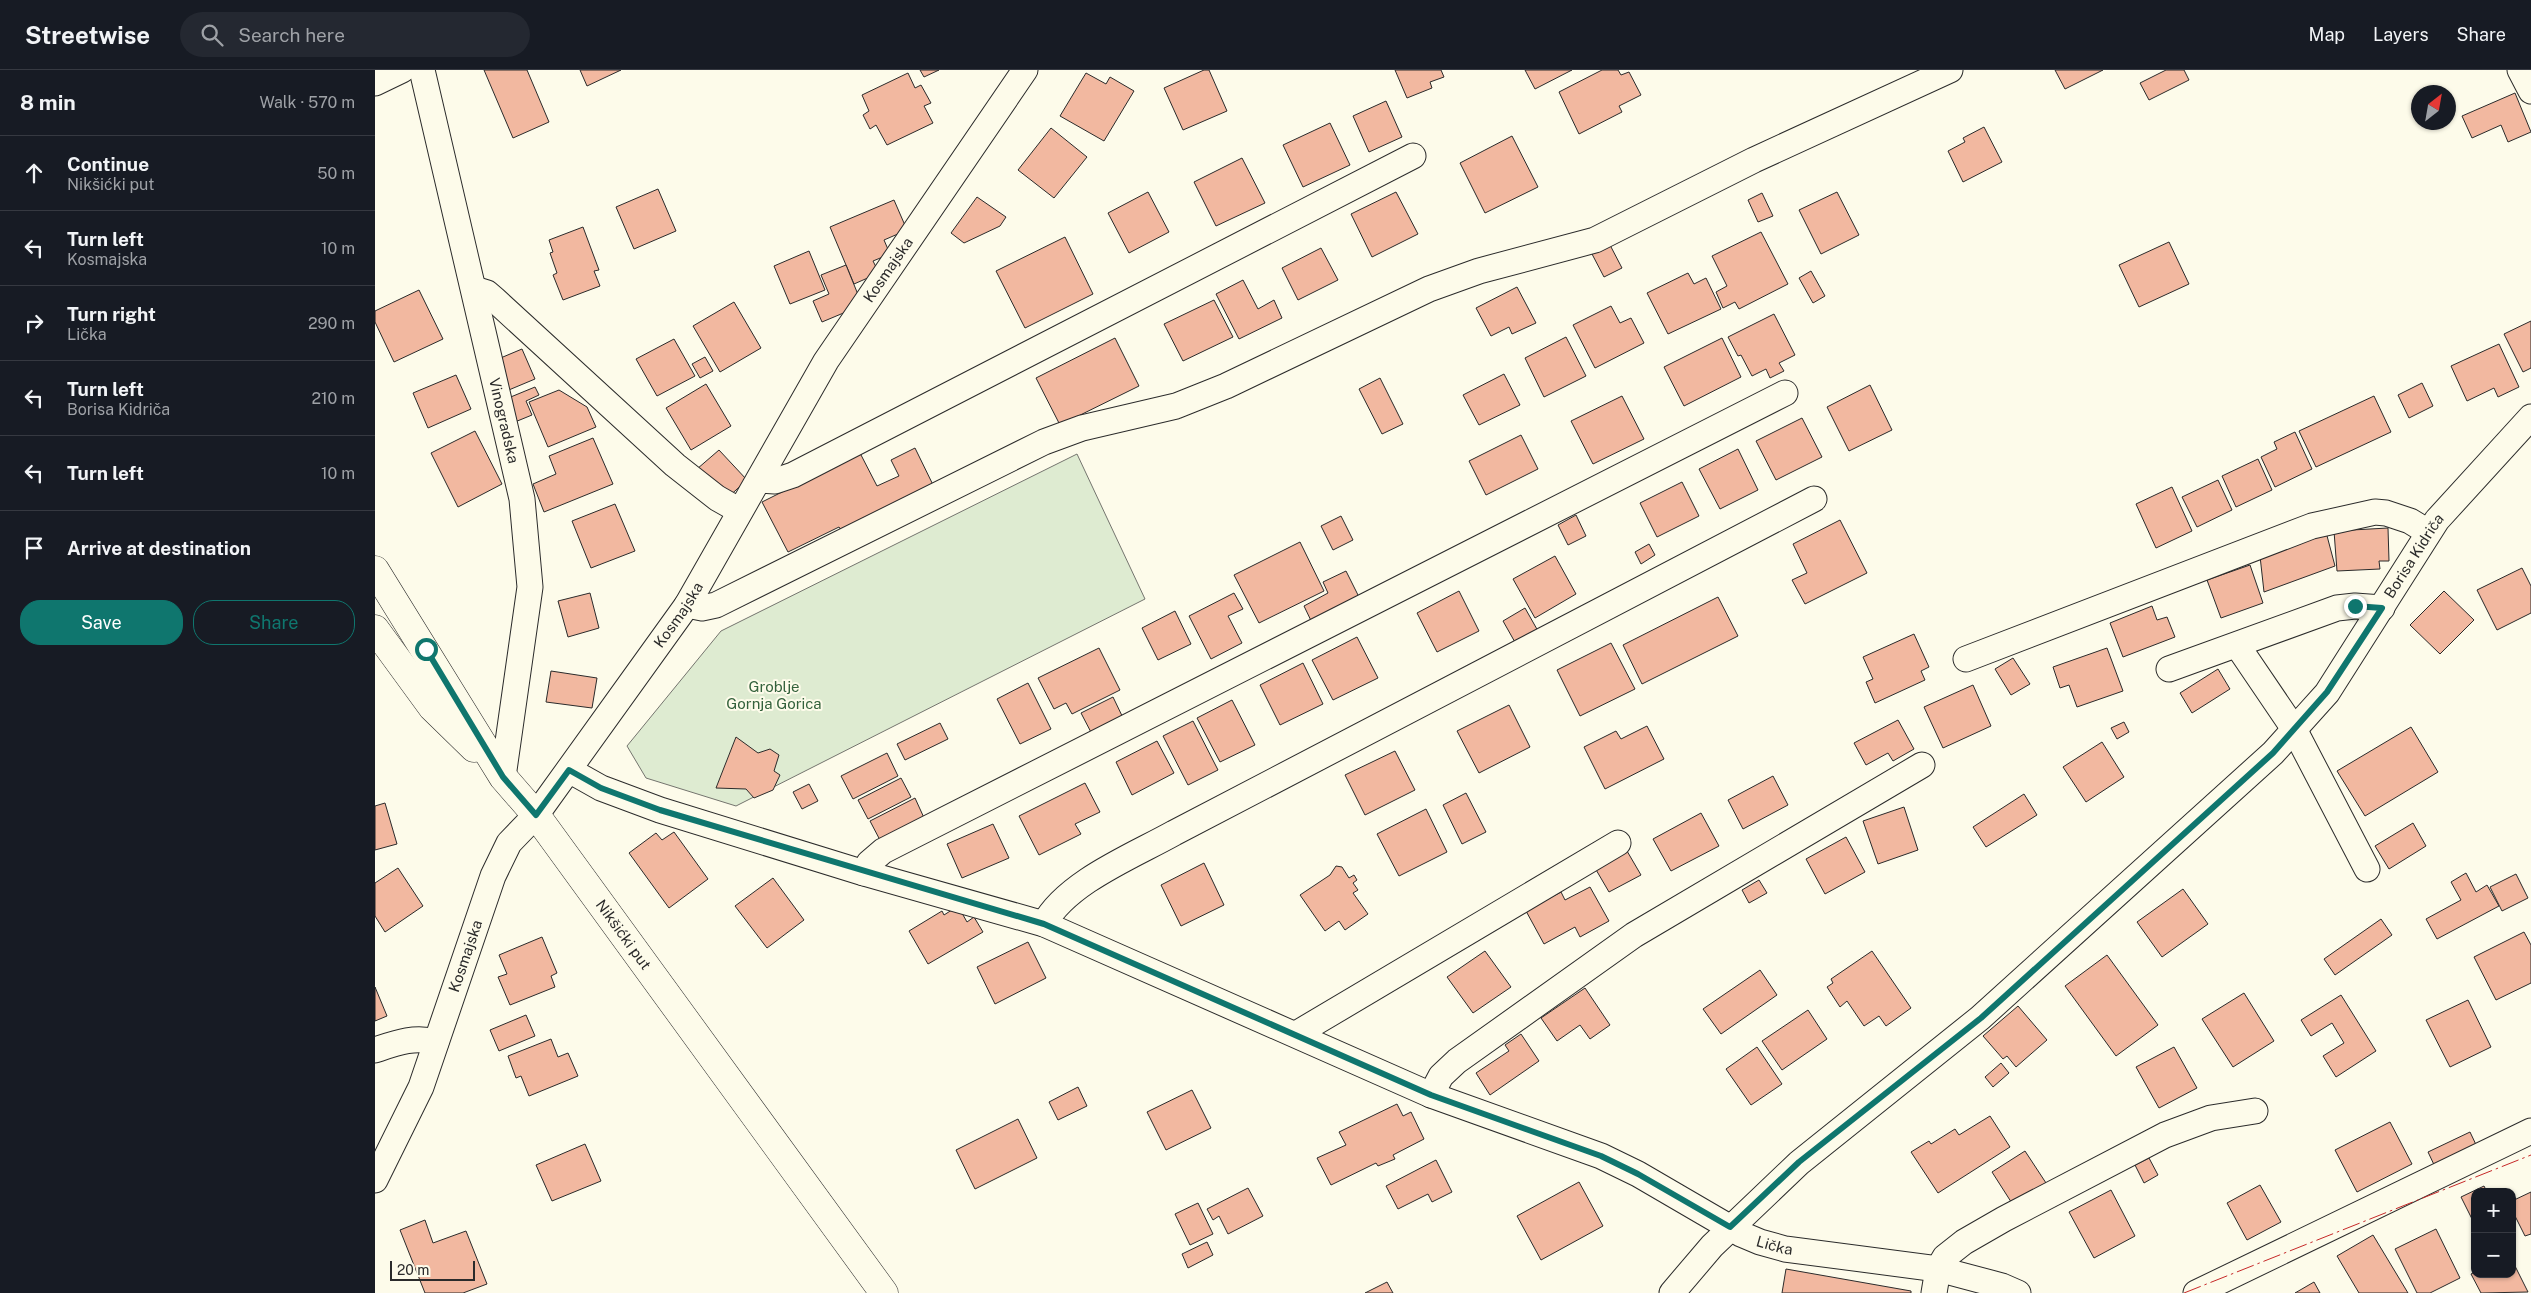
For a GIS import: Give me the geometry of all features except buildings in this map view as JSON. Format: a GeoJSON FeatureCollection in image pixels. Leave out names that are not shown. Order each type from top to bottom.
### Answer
{"type":"FeatureCollection","features":[{"type":"Feature","properties":{"kind":"main road","name":"Nikšićki put"},"geometry":{"type":"LineString","coordinates":[[375,570],[503,777],[536,815],[884,1293]]}},
{"type":"Feature","properties":{"kind":"main road"},"geometry":{"type":"LineString","coordinates":[[375,629],[433,707],[503,777]]}},
{"type":"Feature","properties":{"kind":"street"},"geometry":{"type":"LineString","coordinates":[[375,84],[402,70]]}},
{"type":"Feature","properties":{"kind":"street","name":"Vinogradska"},"geometry":{"type":"LineString","coordinates":[[422,70],[522,499],[530,587],[503,777]]}},
{"type":"Feature","properties":{"kind":"street","name":"Kosmajska"},"geometry":{"type":"LineString","coordinates":[[375,1180],[382,1158],[421,1087],[499,859],[518,831],[536,815],[687,605],[826,361],[1025,70]]}},
{"type":"Feature","properties":{"kind":"street"},"geometry":{"type":"LineString","coordinates":[[687,605],[702,608],[717,605],[1044,442],[1082,428],[1176,406],[1226,386],[1429,289],[1479,270],[1595,240],[1754,160],[1950,70]]}},
{"type":"Feature","properties":{"kind":"street"},"geometry":{"type":"LineString","coordinates":[[2520,70],[2531,91]]}},
{"type":"Feature","properties":{"kind":"street"},"geometry":{"type":"LineString","coordinates":[[759,480],[775,481],[793,475],[1413,156]]}},
{"type":"Feature","properties":{"kind":"street"},"geometry":{"type":"LineString","coordinates":[[474,289],[487,293],[494,299],[675,466],[717,498],[740,511]]}},
{"type":"Feature","properties":{"kind":"street"},"geometry":{"type":"LineString","coordinates":[[864,872],[869,863],[883,851],[1785,393]]}},
{"type":"Feature","properties":{"kind":"street","name":"Borisa Kidriča"},"geometry":{"type":"LineString","coordinates":[[1672,1293],[1730,1227],[1799,1162],[1981,1018],[2265,759],[2327,692],[2382,608],[2427,532],[2452,501],[2531,417]]}},
{"type":"Feature","properties":{"kind":"street"},"geometry":{"type":"LineString","coordinates":[[1044,924],[1058,904],[1079,886],[1174,833],[1814,499]]}},
{"type":"Feature","properties":{"kind":"street"},"geometry":{"type":"LineString","coordinates":[[1966,659],[2312,526],[2381,513],[2410,521],[2427,532]]}},
{"type":"Feature","properties":{"kind":"street"},"geometry":{"type":"LineString","coordinates":[[2169,669],[2337,608],[2355,606],[2382,608]]}},
{"type":"Feature","properties":{"kind":"street"},"geometry":{"type":"LineString","coordinates":[[2237,645],[2294,729],[2367,870]]}},
{"type":"Feature","properties":{"kind":"street"},"geometry":{"type":"LineString","coordinates":[[1431,1095],[1441,1076],[1457,1061],[1634,935],[1922,765]]}},
{"type":"Feature","properties":{"kind":"street","name":"Lička"},"geometry":{"type":"LineString","coordinates":[[569,770],[601,788],[660,810],[1044,924],[1431,1095],[1601,1156],[1638,1174],[1730,1227],[1760,1242],[1785,1249],[1938,1269],[2002,1286],[2018,1293]]}},
{"type":"Feature","properties":{"kind":"street"},"geometry":{"type":"LineString","coordinates":[[1296,1034],[1619,843]]}},
{"type":"Feature","properties":{"kind":"street"},"geometry":{"type":"LineString","coordinates":[[375,1050],[404,1041],[418,1039],[436,1042]]}},
{"type":"Feature","properties":{"kind":"street"},"geometry":{"type":"LineString","coordinates":[[1934,1293],[1938,1269],[1945,1257],[1964,1242],[2165,1135],[2211,1118],[2255,1111]]}},
{"type":"Feature","properties":{"kind":"street"},"geometry":{"type":"LineString","coordinates":[[2196,1293],[2531,1131]]}},
{"type":"Feature","properties":{"kind":"green space","name":"Groblje Gornja Gorica"},"geometry":{"type":"Polygon","coordinates":[[[1077,454],[1145,599],[736,806],[646,778],[627,746],[721,631],[1077,454]]]}},
{"type":"Feature","properties":{"kind":"power"},"geometry":{"type":"LineString","coordinates":[[2184,1293],[2531,1155]]}},
{"type":"Feature","properties":{"kind":"route"},"geometry":{"type":"LineString","coordinates":[[426,649],[503,777],[536,815],[569,770],[601,788],[660,810],[1044,924],[1431,1095],[1601,1156],[1638,1174],[1730,1227],[1799,1162],[1981,1018],[2273,753],[2327,692],[2382,608],[2355,606]]}}]}
